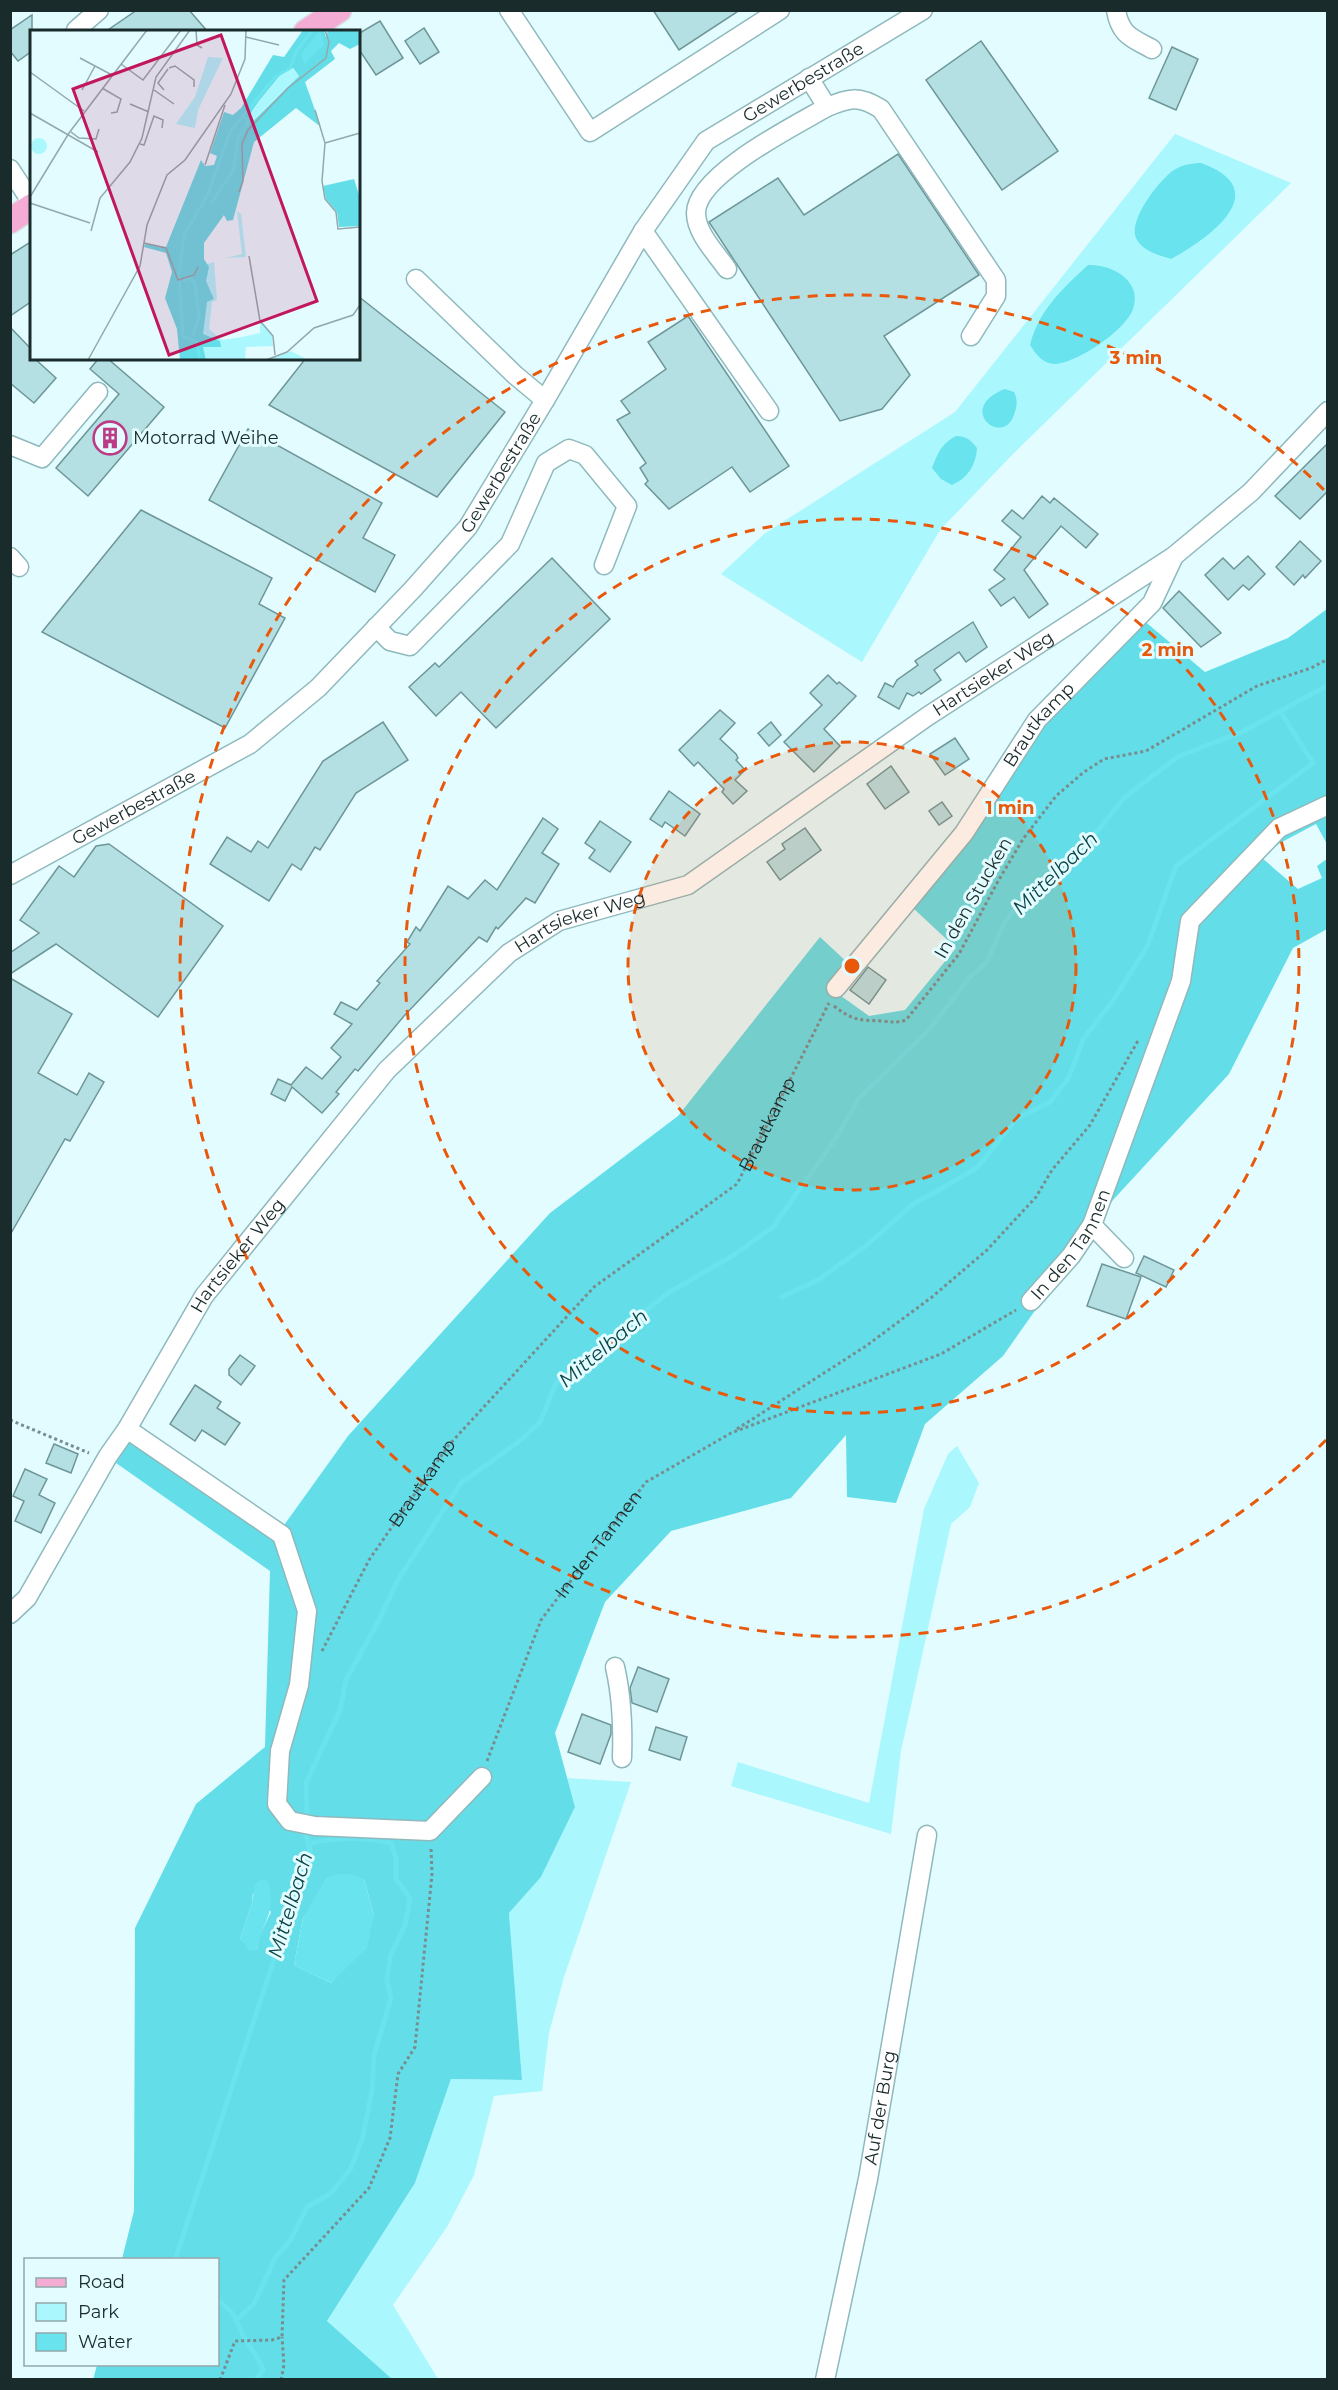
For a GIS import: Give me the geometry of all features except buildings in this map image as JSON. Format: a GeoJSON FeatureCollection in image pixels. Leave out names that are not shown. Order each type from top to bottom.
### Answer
{"type":"FeatureCollection","features":[{"type":"Feature","properties":{"kind":"main road"},"geometry":{"type":"LineString","coordinates":[[309,30],[339,10]]}},
{"type":"Feature","properties":{"kind":"main road"},"geometry":{"type":"LineString","coordinates":[[10,221],[30,206]]}},
{"type":"Feature","properties":{"kind":"street"},"geometry":{"type":"LineString","coordinates":[[76,30],[99,10]]}},
{"type":"Feature","properties":{"kind":"street"},"geometry":{"type":"LineString","coordinates":[[509,10],[590,132],[780,10]]}},
{"type":"Feature","properties":{"kind":"street","name":"Gewerbestraße"},"geometry":{"type":"LineString","coordinates":[[10,875],[250,744],[318,688],[468,527],[643,231],[706,141],[923,10]]}},
{"type":"Feature","properties":{"kind":"street"},"geometry":{"type":"LineString","coordinates":[[1116,10],[1118,24],[1127,35],[1152,49]]}},
{"type":"Feature","properties":{"kind":"street"},"geometry":{"type":"LineString","coordinates":[[809,78],[827,107]]}},
{"type":"Feature","properties":{"kind":"street"},"geometry":{"type":"LineString","coordinates":[[727,269],[699,229],[696,213],[698,200],[713,180],[765,142],[827,107],[850,98],[867,100],[880,109],[996,280],[996,296],[971,336]]}},
{"type":"Feature","properties":{"kind":"street"},"geometry":{"type":"LineString","coordinates":[[10,169],[30,202]]}},
{"type":"Feature","properties":{"kind":"street"},"geometry":{"type":"LineString","coordinates":[[643,231],[770,411]]}},
{"type":"Feature","properties":{"kind":"street"},"geometry":{"type":"LineString","coordinates":[[416,279],[515,375],[545,400]]}},
{"type":"Feature","properties":{"kind":"street"},"geometry":{"type":"LineString","coordinates":[[10,445],[42,458],[98,392]]}},
{"type":"Feature","properties":{"kind":"street","name":"Hartsieker Weg"},"geometry":{"type":"LineString","coordinates":[[10,1614],[27,1598],[108,1456],[127,1429],[204,1296],[387,1070],[508,953],[559,921],[688,885],[928,716],[1174,556],[1251,492],[1328,411]]}},
{"type":"Feature","properties":{"kind":"street"},"geometry":{"type":"LineString","coordinates":[[376,627],[390,641],[410,646],[510,544],[546,463],[568,449],[585,455],[627,506],[604,565]]}},
{"type":"Feature","properties":{"kind":"street","name":"Brautkamp"},"geometry":{"type":"LineString","coordinates":[[833,995],[964,833],[1037,720],[1152,603],[1174,556]]}},
{"type":"Feature","properties":{"kind":"street","name":"In den Tannen"},"geometry":{"type":"LineString","coordinates":[[1030,1301],[1071,1256],[1092,1225],[1181,981],[1190,921],[1279,828],[1328,805]]}},
{"type":"Feature","properties":{"kind":"street"},"geometry":{"type":"LineString","coordinates":[[1092,1225],[1124,1258]]}},
{"type":"Feature","properties":{"kind":"street"},"geometry":{"type":"LineString","coordinates":[[127,1429],[282,1535],[307,1611],[299,1685],[280,1751],[277,1804],[290,1821],[315,1826],[430,1831],[482,1777]]}},
{"type":"Feature","properties":{"kind":"street"},"geometry":{"type":"LineString","coordinates":[[615,1667],[623,1733],[622,1758]]}},
{"type":"Feature","properties":{"kind":"street","name":"Auf der Burg"},"geometry":{"type":"LineString","coordinates":[[825,2379],[868,2179],[927,1835]]}},
{"type":"Feature","properties":{"kind":"path","name":"In den Stucken"},"geometry":{"type":"LineString","coordinates":[[833,995],[846,1015],[860,1021],[897,1023],[906,1020],[959,954],[1023,839],[1063,790],[1104,759],[1146,751],[1257,686],[1311,668],[1328,659]]}},
{"type":"Feature","properties":{"kind":"path","name":"Brautkamp"},"geometry":{"type":"LineString","coordinates":[[319,1658],[369,1560],[448,1446],[594,1287],[737,1184],[833,995]]}},
{"type":"Feature","properties":{"kind":"path"},"geometry":{"type":"LineString","coordinates":[[731,1433],[866,1346],[932,1297],[987,1250],[1035,1197],[1052,1170],[1090,1125],[1130,1052],[1144,1033]]}},
{"type":"Feature","properties":{"kind":"path","name":"In den Tannen"},"geometry":{"type":"LineString","coordinates":[[482,1777],[541,1620],[646,1482],[731,1433],[942,1354],[1030,1301]]}},
{"type":"Feature","properties":{"kind":"path"},"geometry":{"type":"LineString","coordinates":[[10,1420],[97,1456]]}},
{"type":"Feature","properties":{"kind":"path"},"geometry":{"type":"LineString","coordinates":[[281,2379],[284,2366],[282,2337],[284,2280],[369,2188],[390,2138],[398,2074],[415,2047],[432,1874],[430,1831]]}},
{"type":"Feature","properties":{"kind":"path"},"geometry":{"type":"LineString","coordinates":[[220,2379],[235,2341],[259,2341],[282,2337]]}},
{"type":"Feature","properties":{"kind":"green space"},"geometry":{"type":"Polygon","coordinates":[[[1175,134],[1291,183],[1013,454],[940,530],[862,662],[721,574],[764,534],[955,412],[1175,134]]]}},
{"type":"Feature","properties":{"kind":"green space"},"geometry":{"type":"Polygon","coordinates":[[[957,1446],[979,1483],[970,1507],[951,1524],[901,1751],[891,1834],[731,1786],[738,1762],[869,1803],[924,1509],[948,1454],[957,1446]]]}},
{"type":"Feature","properties":{"kind":"green space"},"geometry":{"type":"Polygon","coordinates":[[[567,1778],[631,1782],[564,1977],[549,2033],[542,2091],[494,2096],[474,2175],[447,2227],[393,2305],[438,2379],[392,2379],[327,2321],[415,2183],[451,2079],[522,2080],[509,1913],[541,1877],[575,1807],[567,1778]]]}},
{"type":"Feature","properties":{"kind":"shaded area"},"geometry":{"type":"Polygon","coordinates":[[[1327,609],[1327,844],[1316,824],[1280,843],[1262,858],[1298,889],[1322,878],[1317,866],[1327,859],[1327,929],[1293,948],[1229,1074],[1113,1200],[1003,1356],[925,1424],[896,1503],[847,1497],[846,1435],[791,1498],[671,1531],[605,1602],[555,1733],[575,1807],[541,1877],[509,1913],[522,2080],[451,2079],[415,2183],[327,2321],[392,2379],[93,2380],[97,2366],[219,2366],[219,2258],[122,2258],[134,2211],[135,1928],[196,1804],[265,1747],[270,1571],[116,1463],[131,1437],[282,1528],[348,1436],[550,1213],[678,1116],[820,937],[849,964],[830,988],[869,1016],[905,1010],[956,948],[913,908],[1044,722],[1142,619],[1205,672],[1288,638],[1327,609]],[[364,1879],[312,1905],[303,1918],[294,1965],[331,1983],[347,1965],[374,1916],[364,1879]],[[253,1893],[240,1939],[257,1950],[259,1937],[271,1912],[253,1893]]]}},
{"type":"Feature","properties":{"kind":"water"},"geometry":{"type":"Polygon","coordinates":[[[1201,163],[1223,174],[1233,186],[1235,200],[1229,213],[1203,239],[1171,259],[1142,246],[1136,238],[1135,230],[1141,211],[1154,191],[1174,170],[1201,163]]]}},
{"type":"Feature","properties":{"kind":"water"},"geometry":{"type":"Polygon","coordinates":[[[1088,265],[1107,268],[1123,276],[1134,290],[1133,309],[1111,336],[1087,352],[1063,362],[1054,364],[1046,362],[1030,345],[1034,332],[1053,301],[1088,265]]]}},
{"type":"Feature","properties":{"kind":"water"},"geometry":{"type":"Polygon","coordinates":[[[1005,389],[1014,392],[1017,403],[1014,415],[1008,424],[1000,428],[986,422],[983,414],[984,406],[991,397],[1005,389]]]}},
{"type":"Feature","properties":{"kind":"water"},"geometry":{"type":"Polygon","coordinates":[[[956,436],[968,439],[977,448],[970,470],[963,479],[952,485],[941,479],[932,468],[941,449],[956,436]]]}},
{"type":"Feature","properties":{"kind":"water"},"geometry":{"type":"Polygon","coordinates":[[[337,1874],[351,1874],[364,1879],[374,1916],[367,1948],[331,1983],[294,1965],[303,1918],[326,1878],[337,1874]]]}},
{"type":"Feature","properties":{"kind":"water"},"geometry":{"type":"Polygon","coordinates":[[[261,1879],[268,1881],[270,1910],[257,1950],[250,1951],[240,1939],[252,1903],[255,1885],[261,1879]]]}},
{"type":"Feature","properties":{"kind":"waterway","name":"Mittelbach"},"geometry":{"type":"LineString","coordinates":[[305,1819],[307,1812],[306,1783],[340,1710],[346,1680],[398,1580],[461,1483],[521,1440],[540,1422],[556,1383],[668,1293],[732,1256],[773,1227],[836,1138],[859,1098],[928,1031],[970,977],[987,962],[1004,923],[1027,895],[1085,846],[1125,797],[1179,756],[1242,732],[1328,685]]}},
{"type":"Feature","properties":{"kind":"waterway"},"geometry":{"type":"LineString","coordinates":[[782,1297],[818,1280],[867,1245],[912,1205],[977,1168],[1016,1119],[1050,1102],[1068,1079],[1084,1038],[1112,1002],[1147,947],[1176,866],[1313,763],[1280,711]]}},
{"type":"Feature","properties":{"kind":"waterway","name":"Mittelbach"},"geometry":{"type":"LineString","coordinates":[[176,2258],[310,1850],[304,1828]]}},
{"type":"Feature","properties":{"kind":"waterway"},"geometry":{"type":"LineString","coordinates":[[237,2319],[254,2304],[275,2258],[290,2241],[307,2207],[331,2193],[350,2170],[362,2140],[372,2091],[374,2055],[391,1998],[387,1981],[390,1957],[405,1925],[410,1898],[396,1879],[396,1858],[391,1843],[350,1839],[308,1844]]}},
{"type":"Feature","properties":{"kind":"waterway","name":"Mittelbach"},"geometry":{"type":"LineString","coordinates":[[219,2302],[233,2315],[260,2362],[263,2370],[256,2380]]}},
{"type":"Feature","properties":{"kind":"place","name":"Motorrad Weihe"},"geometry":{"type":"Point","coordinates":[110,438]}}]}
